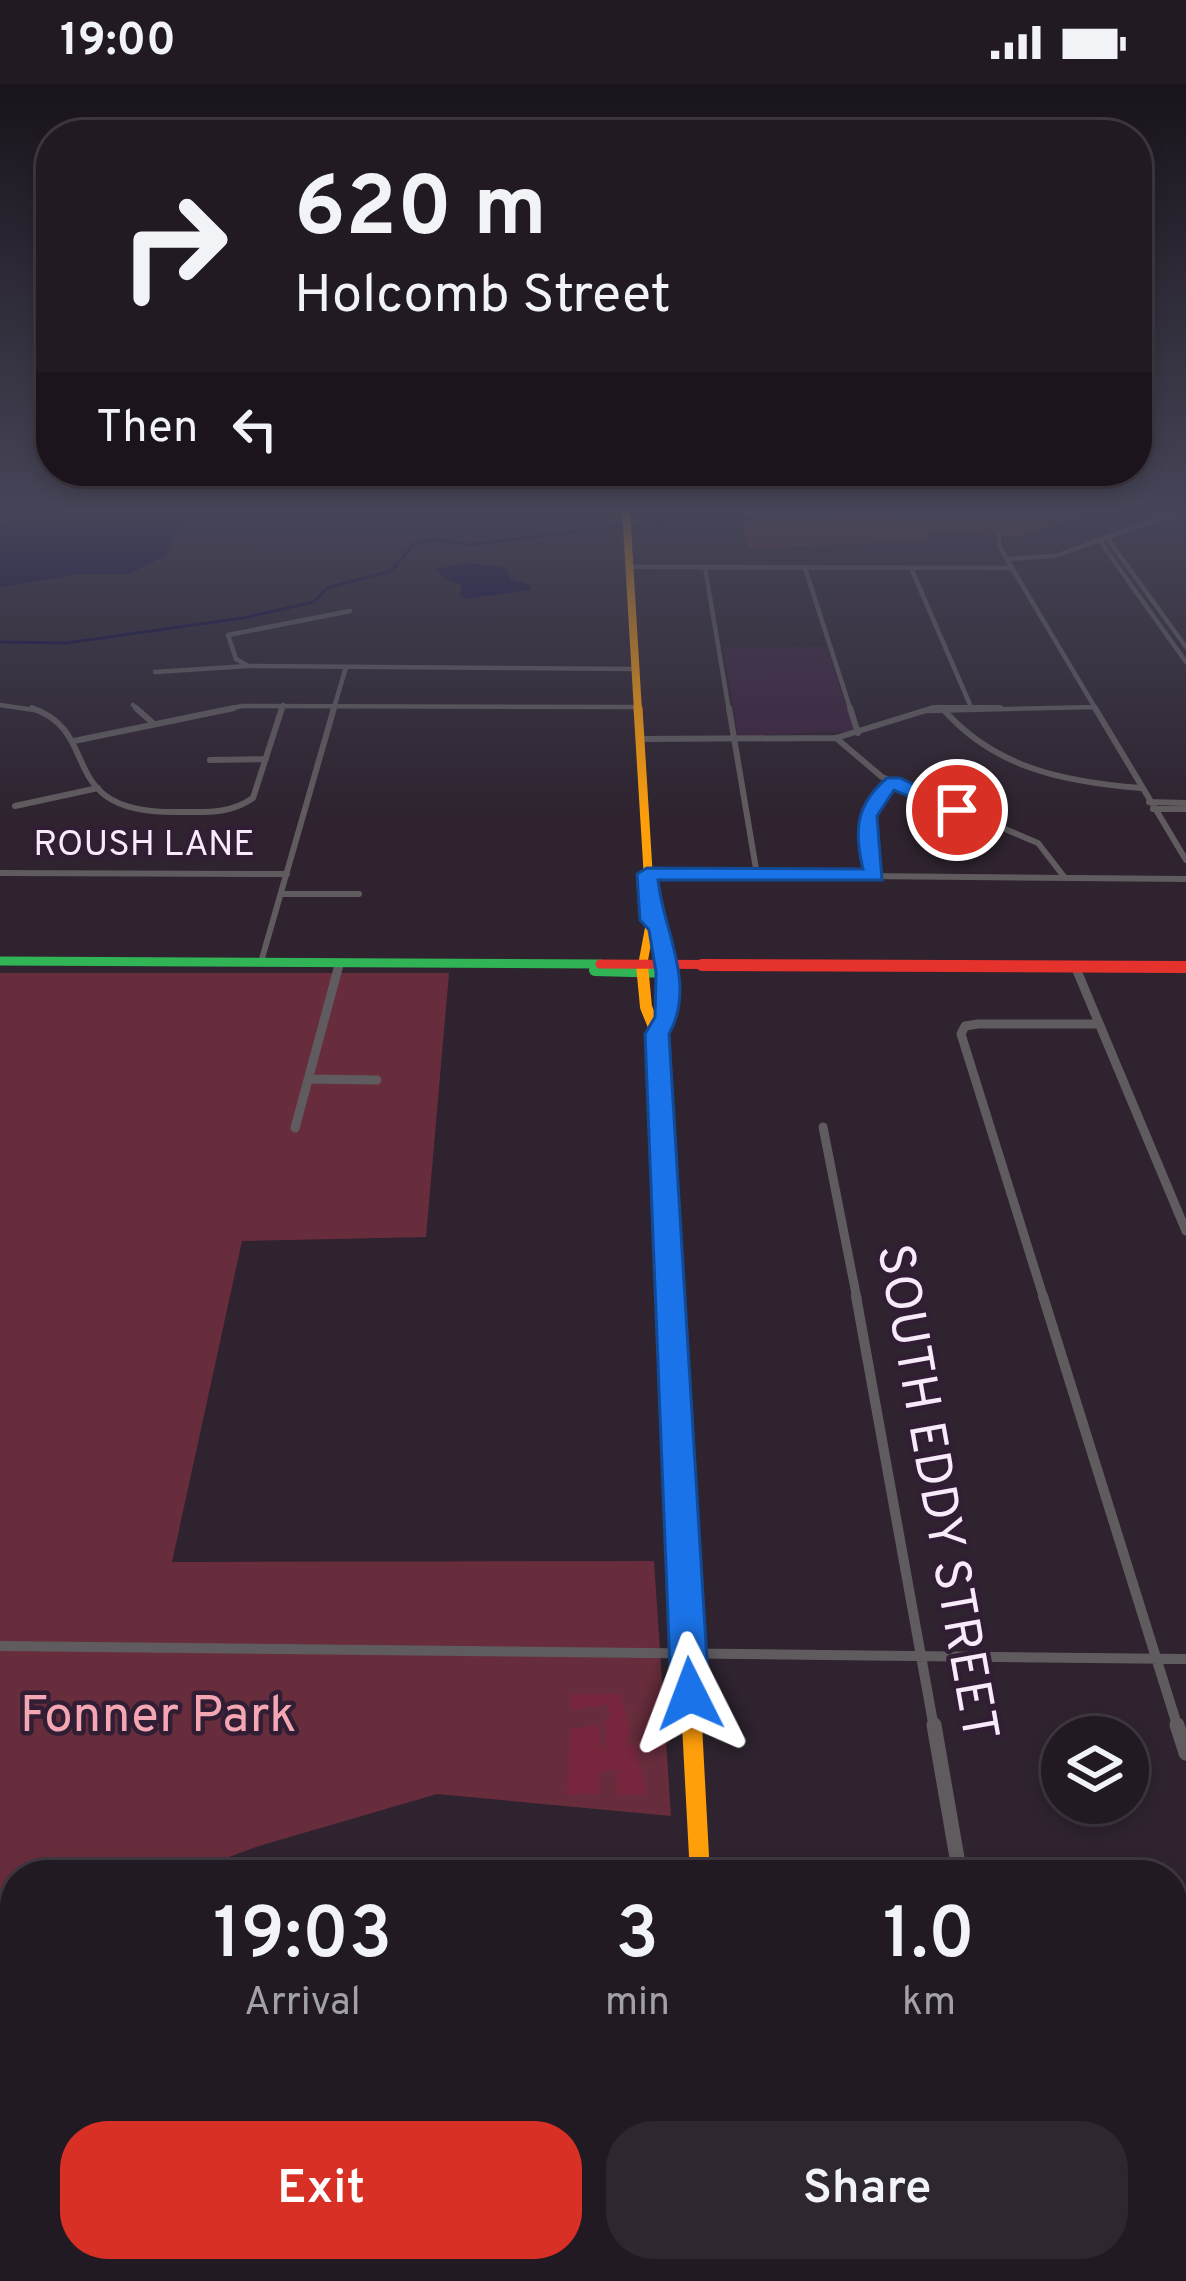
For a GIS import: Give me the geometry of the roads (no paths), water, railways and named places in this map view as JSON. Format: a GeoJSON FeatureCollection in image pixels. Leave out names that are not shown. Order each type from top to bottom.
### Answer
{"type":"FeatureCollection","features":[{"type":"Feature","properties":{"kind":"main road"},"geometry":{"type":"LineString","coordinates":[[632,613],[651,920],[643,967],[645,1018],[657,1034]]}},
{"type":"Feature","properties":{"kind":"main road"},"geometry":{"type":"LineString","coordinates":[[651,920],[660,929],[667,968],[667,1017],[657,1034],[699,1860]]}},
{"type":"Feature","properties":{"kind":"main road"},"geometry":{"type":"LineString","coordinates":[[0,961],[667,968],[1186,967]]}},
{"type":"Feature","properties":{"kind":"street"},"geometry":{"type":"LineString","coordinates":[[248,666],[236,659],[228,635],[342,613]]}},
{"type":"Feature","properties":{"kind":"street"},"geometry":{"type":"LineString","coordinates":[[713,613],[757,875]]}},
{"type":"Feature","properties":{"kind":"street"},"geometry":{"type":"LineString","coordinates":[[819,613],[858,733]]}},
{"type":"Feature","properties":{"kind":"street"},"geometry":{"type":"LineString","coordinates":[[930,613],[971,707]]}},
{"type":"Feature","properties":{"kind":"street"},"geometry":{"type":"LineString","coordinates":[[1038,613],[1186,860]]}},
{"type":"Feature","properties":{"kind":"street"},"geometry":{"type":"LineString","coordinates":[[1152,613],[1186,662]]}},
{"type":"Feature","properties":{"kind":"street"},"geometry":{"type":"LineString","coordinates":[[1160,613],[1186,646]]}},
{"type":"Feature","properties":{"kind":"street"},"geometry":{"type":"LineString","coordinates":[[155,672],[248,666],[635,669]]}},
{"type":"Feature","properties":{"kind":"street"},"geometry":{"type":"LineString","coordinates":[[261,962],[346,667]]}},
{"type":"Feature","properties":{"kind":"street"},"geometry":{"type":"LineString","coordinates":[[0,705],[47,711],[74,741],[98,788],[110,801],[130,809],[225,811],[253,799],[283,705]]}},
{"type":"Feature","properties":{"kind":"street"},"geometry":{"type":"LineString","coordinates":[[133,705],[154,724]]}},
{"type":"Feature","properties":{"kind":"street"},"geometry":{"type":"LineString","coordinates":[[74,741],[242,706],[638,707]]}},
{"type":"Feature","properties":{"kind":"street"},"geometry":{"type":"LineString","coordinates":[[639,739],[836,738],[941,707],[1094,707]]}},
{"type":"Feature","properties":{"kind":"street"},"geometry":{"type":"LineString","coordinates":[[941,707],[970,741],[1023,768],[1064,779],[1141,788]]}},
{"type":"Feature","properties":{"kind":"street"},"geometry":{"type":"LineString","coordinates":[[836,738],[893,782],[1038,843],[1065,878]]}},
{"type":"Feature","properties":{"kind":"street"},"geometry":{"type":"LineString","coordinates":[[210,760],[266,759]]}},
{"type":"Feature","properties":{"kind":"street"},"geometry":{"type":"LineString","coordinates":[[874,876],[865,834],[867,816],[893,782]]}},
{"type":"Feature","properties":{"kind":"street"},"geometry":{"type":"LineString","coordinates":[[15,806],[98,788]]}},
{"type":"Feature","properties":{"kind":"street"},"geometry":{"type":"LineString","coordinates":[[1151,806],[1186,806]]}},
{"type":"Feature","properties":{"kind":"street","name":"ROUSH LANE"},"geometry":{"type":"LineString","coordinates":[[0,873],[287,874]]}},
{"type":"Feature","properties":{"kind":"street"},"geometry":{"type":"LineString","coordinates":[[647,874],[1186,879]]}},
{"type":"Feature","properties":{"kind":"street","name":"ROUSH LANE"},"geometry":{"type":"LineString","coordinates":[[281,894],[359,894]]}},
{"type":"Feature","properties":{"kind":"street"},"geometry":{"type":"LineString","coordinates":[[296,1128],[340,962]]}},
{"type":"Feature","properties":{"kind":"street"},"geometry":{"type":"LineString","coordinates":[[1076,967],[1186,1231]]}},
{"type":"Feature","properties":{"kind":"street"},"geometry":{"type":"LineString","coordinates":[[1098,1024],[987,1024],[964,1026],[961,1034],[1186,1754]]}},
{"type":"Feature","properties":{"kind":"street"},"geometry":{"type":"LineString","coordinates":[[309,1079],[377,1080]]}},
{"type":"Feature","properties":{"kind":"street","name":"SOUTH EDDY STREET"},"geometry":{"type":"LineString","coordinates":[[823,1127],[957,1860]]}},
{"type":"Feature","properties":{"kind":"street"},"geometry":{"type":"LineString","coordinates":[[0,1646],[1186,1659]]}},
{"type":"Feature","properties":{"kind":"waterway"},"geometry":{"type":"LineString","coordinates":[[0,642],[66,643],[267,613]]}},
{"type":"Feature","properties":{"kind":"park label","name":"Fonner Park"},"geometry":{"type":"Point","coordinates":[158,1718]}}]}
